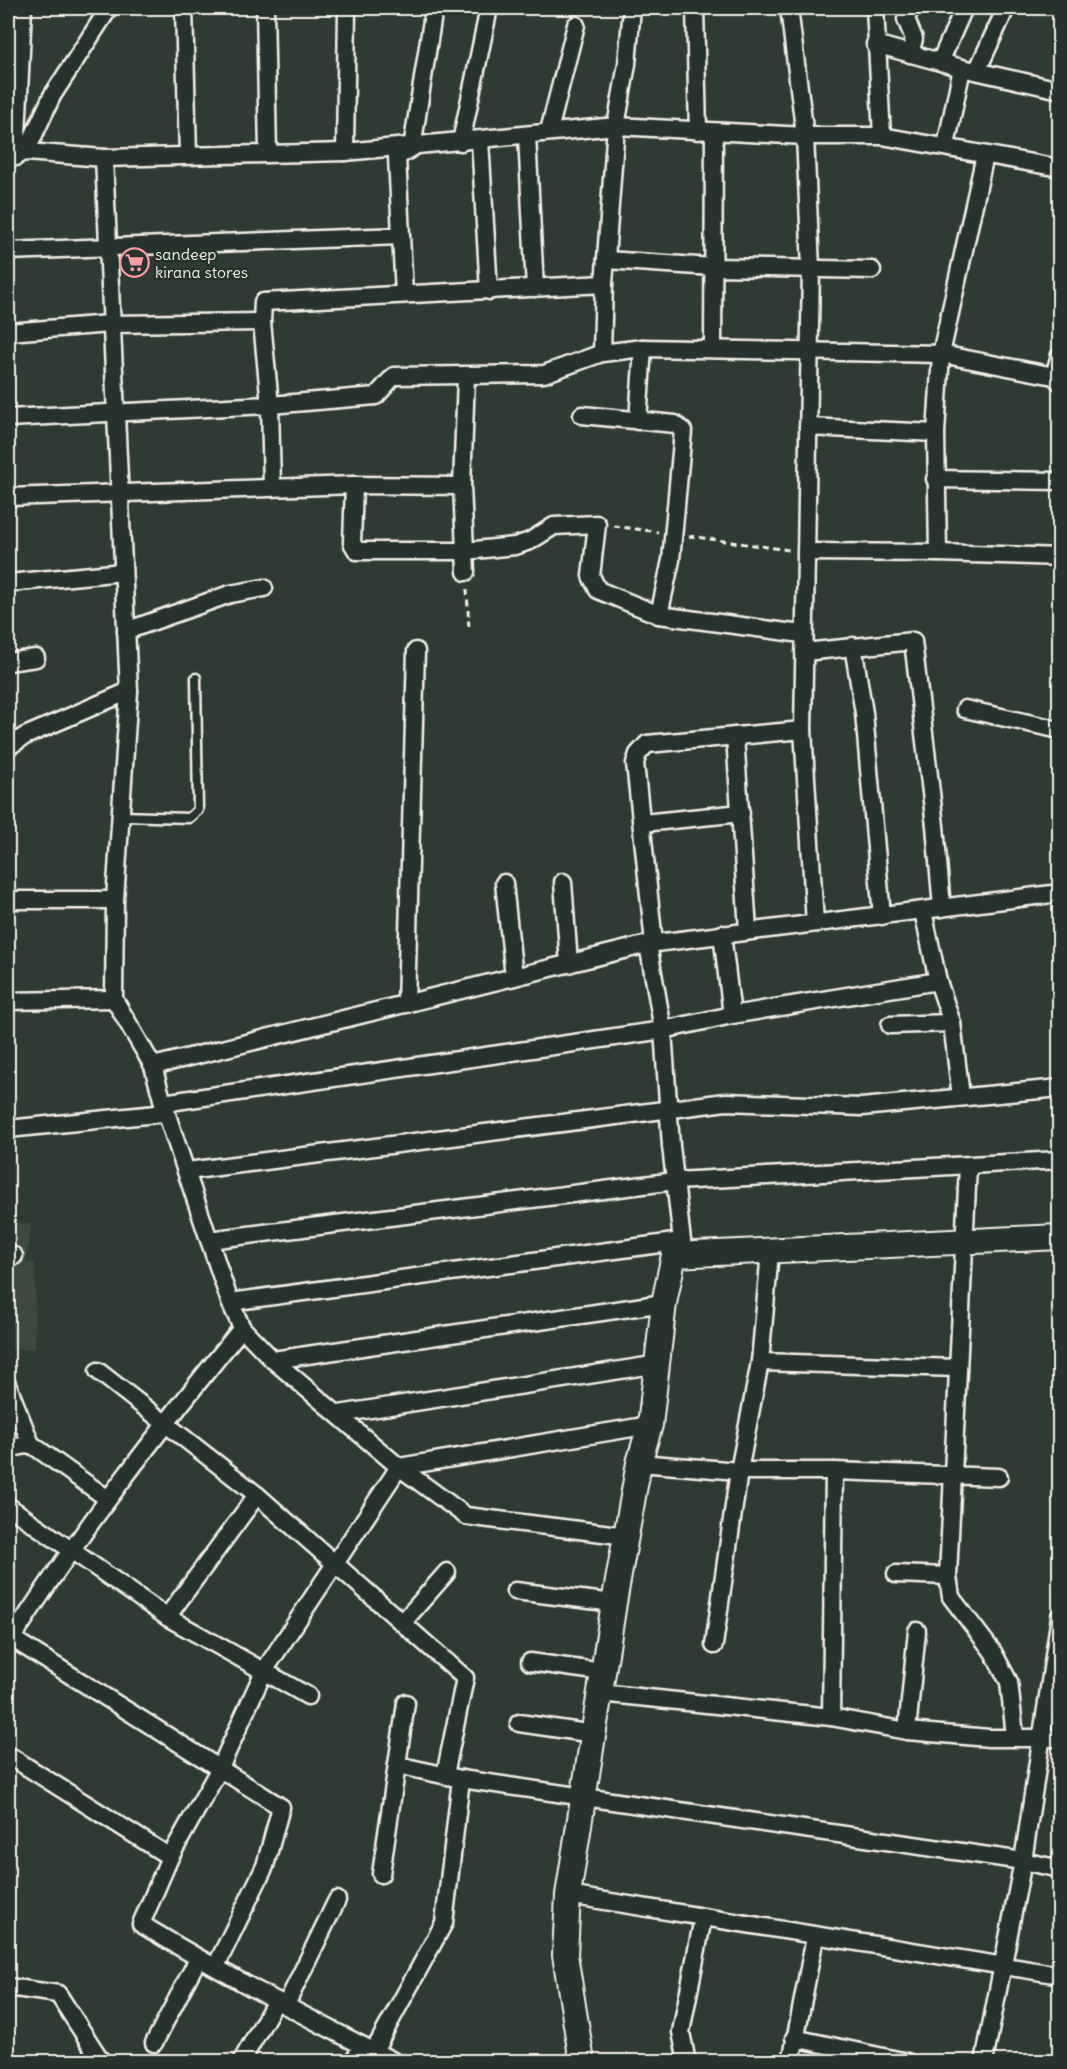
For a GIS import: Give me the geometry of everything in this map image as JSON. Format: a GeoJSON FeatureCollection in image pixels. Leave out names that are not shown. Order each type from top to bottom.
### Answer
{"type":"FeatureCollection","features":[{"type":"Feature","properties":{"kind":"street"},"geometry":{"type":"LineString","coordinates":[[17,155],[23,8]]}},
{"type":"Feature","properties":{"kind":"street"},"geometry":{"type":"LineString","coordinates":[[17,155],[109,8]]}},
{"type":"Feature","properties":{"kind":"street"},"geometry":{"type":"LineString","coordinates":[[184,8],[188,155]]}},
{"type":"Feature","properties":{"kind":"street"},"geometry":{"type":"LineString","coordinates":[[265,8],[268,153]]}},
{"type":"Feature","properties":{"kind":"street"},"geometry":{"type":"LineString","coordinates":[[345,152],[346,8]]}},
{"type":"Feature","properties":{"kind":"street"},"geometry":{"type":"LineString","coordinates":[[412,148],[434,8]]}},
{"type":"Feature","properties":{"kind":"street"},"geometry":{"type":"LineString","coordinates":[[461,142],[489,8]]}},
{"type":"Feature","properties":{"kind":"street"},"geometry":{"type":"LineString","coordinates":[[602,353],[603,285],[615,126],[627,64],[632,8]]}},
{"type":"Feature","properties":{"kind":"street"},"geometry":{"type":"LineString","coordinates":[[695,8],[706,132],[713,267],[713,349]]}},
{"type":"Feature","properties":{"kind":"street"},"geometry":{"type":"LineString","coordinates":[[789,8],[806,136],[811,268],[806,552],[802,634],[804,652],[802,730],[815,923]]}},
{"type":"Feature","properties":{"kind":"street"},"geometry":{"type":"LineString","coordinates":[[875,8],[875,44],[882,136]]}},
{"type":"Feature","properties":{"kind":"street"},"geometry":{"type":"LineString","coordinates":[[910,54],[914,36],[906,19],[911,8]]}},
{"type":"Feature","properties":{"kind":"street"},"geometry":{"type":"LineString","coordinates":[[940,63],[964,8]]}},
{"type":"Feature","properties":{"kind":"street"},"geometry":{"type":"LineString","coordinates":[[946,146],[969,70],[1006,8]]}},
{"type":"Feature","properties":{"kind":"street"},"geometry":{"type":"LineString","coordinates":[[549,131],[576,26]]}},
{"type":"Feature","properties":{"kind":"street"},"geometry":{"type":"LineString","coordinates":[[875,44],[940,63],[1059,90]]}},
{"type":"Feature","properties":{"kind":"street"},"geometry":{"type":"LineString","coordinates":[[17,155],[104,158],[345,152],[412,148],[526,136],[549,131],[615,126],[806,136],[882,136],[1059,168]]}},
{"type":"Feature","properties":{"kind":"street"},"geometry":{"type":"LineString","coordinates":[[526,136],[535,288]]}},
{"type":"Feature","properties":{"kind":"street"},"geometry":{"type":"LineString","coordinates":[[480,140],[489,291]]}},
{"type":"Feature","properties":{"kind":"street"},"geometry":{"type":"LineString","coordinates":[[404,294],[397,157],[412,148]]}},
{"type":"Feature","properties":{"kind":"street"},"geometry":{"type":"LineString","coordinates":[[938,553],[935,479],[941,354],[985,155]]}},
{"type":"Feature","properties":{"kind":"street"},"geometry":{"type":"LineString","coordinates":[[104,158],[129,691],[115,900],[114,999],[153,1066],[164,1108],[242,1328],[273,1360],[399,1467],[466,1516],[627,1536]]}},
{"type":"Feature","properties":{"kind":"street"},"geometry":{"type":"LineString","coordinates":[[8,251],[400,236]]}},
{"type":"Feature","properties":{"kind":"street"},"geometry":{"type":"LineString","coordinates":[[606,260],[713,267],[872,270]]}},
{"type":"Feature","properties":{"kind":"street"},"geometry":{"type":"LineString","coordinates":[[272,488],[270,405],[262,322],[263,302],[603,285]]}},
{"type":"Feature","properties":{"kind":"street"},"geometry":{"type":"LineString","coordinates":[[8,332],[110,324],[262,322]]}},
{"type":"Feature","properties":{"kind":"street"},"geometry":{"type":"LineString","coordinates":[[638,421],[644,348]]}},
{"type":"Feature","properties":{"kind":"street"},"geometry":{"type":"LineString","coordinates":[[8,418],[270,405],[376,396],[394,376],[466,377],[544,374],[602,353],[644,348],[941,354],[1057,379],[1059,355]]}},
{"type":"Feature","properties":{"kind":"street"},"geometry":{"type":"LineString","coordinates":[[466,377],[462,486],[466,572]]}},
{"type":"Feature","properties":{"kind":"street"},"geometry":{"type":"LineString","coordinates":[[582,416],[675,424],[682,430],[671,533],[671,560],[658,615]]}},
{"type":"Feature","properties":{"kind":"street"},"geometry":{"type":"LineString","coordinates":[[808,427],[936,433]]}},
{"type":"Feature","properties":{"kind":"street"},"geometry":{"type":"LineString","coordinates":[[935,479],[1059,482]]}},
{"type":"Feature","properties":{"kind":"street"},"geometry":{"type":"LineString","coordinates":[[8,497],[354,485],[462,486]]}},
{"type":"Feature","properties":{"kind":"street"},"geometry":{"type":"LineString","coordinates":[[354,485],[352,543],[357,551],[465,551],[525,543],[554,526],[597,524],[591,576],[594,585],[658,615],[802,634]]}},
{"type":"Feature","properties":{"kind":"street"},"geometry":{"type":"LineString","coordinates":[[806,552],[1059,557]]}},
{"type":"Feature","properties":{"kind":"street"},"geometry":{"type":"LineString","coordinates":[[8,583],[123,573]]}},
{"type":"Feature","properties":{"kind":"street"},"geometry":{"type":"LineString","coordinates":[[126,631],[230,594],[264,588]]}},
{"type":"Feature","properties":{"kind":"street"},"geometry":{"type":"LineString","coordinates":[[804,652],[913,641],[935,826],[942,908]]}},
{"type":"Feature","properties":{"kind":"street"},"geometry":{"type":"LineString","coordinates":[[853,646],[864,713],[882,916]]}},
{"type":"Feature","properties":{"kind":"street"},"geometry":{"type":"LineString","coordinates":[[406,1004],[416,651]]}},
{"type":"Feature","properties":{"kind":"street"},"geometry":{"type":"LineString","coordinates":[[8,662],[36,658]]}},
{"type":"Feature","properties":{"kind":"street"},"geometry":{"type":"LineString","coordinates":[[8,747],[25,736],[129,691]]}},
{"type":"Feature","properties":{"kind":"street"},"geometry":{"type":"LineString","coordinates":[[965,710],[1059,730]]}},
{"type":"Feature","properties":{"kind":"street"},"geometry":{"type":"LineString","coordinates":[[582,2061],[565,1955],[568,1894],[614,1603],[639,1463],[650,1425],[659,1364],[664,1303],[678,1248],[663,1030],[651,944],[643,823],[635,764],[643,746],[802,730]]}},
{"type":"Feature","properties":{"kind":"street"},"geometry":{"type":"LineString","coordinates":[[735,736],[748,930]]}},
{"type":"Feature","properties":{"kind":"street"},"geometry":{"type":"LineString","coordinates":[[643,823],[741,813]]}},
{"type":"Feature","properties":{"kind":"street"},"geometry":{"type":"LineString","coordinates":[[563,882],[569,964]]}},
{"type":"Feature","properties":{"kind":"street"},"geometry":{"type":"LineString","coordinates":[[504,883],[514,977]]}},
{"type":"Feature","properties":{"kind":"street"},"geometry":{"type":"LineString","coordinates":[[153,1066],[651,944],[748,930],[882,916],[1059,893]]}},
{"type":"Feature","properties":{"kind":"street"},"geometry":{"type":"LineString","coordinates":[[8,900],[115,900]]}},
{"type":"Feature","properties":{"kind":"street"},"geometry":{"type":"LineString","coordinates":[[923,911],[938,981],[952,1023],[961,1097]]}},
{"type":"Feature","properties":{"kind":"street"},"geometry":{"type":"LineString","coordinates":[[722,934],[732,1015]]}},
{"type":"Feature","properties":{"kind":"street"},"geometry":{"type":"LineString","coordinates":[[8,1129],[164,1108],[663,1030],[732,1015],[938,981]]}},
{"type":"Feature","properties":{"kind":"street"},"geometry":{"type":"LineString","coordinates":[[8,1001],[114,999]]}},
{"type":"Feature","properties":{"kind":"street"},"geometry":{"type":"LineString","coordinates":[[890,1025],[952,1023]]}},
{"type":"Feature","properties":{"kind":"street"},"geometry":{"type":"LineString","coordinates":[[187,1171],[726,1102],[862,1107],[1059,1088]]}},
{"type":"Feature","properties":{"kind":"street"},"geometry":{"type":"LineString","coordinates":[[209,1240],[675,1181],[1059,1160]]}},
{"type":"Feature","properties":{"kind":"street"},"geometry":{"type":"LineString","coordinates":[[968,1166],[948,1576],[951,1597],[993,1652],[1009,1682],[1015,1736]]}},
{"type":"Feature","properties":{"kind":"street"},"geometry":{"type":"LineString","coordinates":[[231,1302],[678,1248],[770,1252],[1059,1237]]}},
{"type":"Feature","properties":{"kind":"street"},"geometry":{"type":"LineString","coordinates":[[714,1645],[739,1472],[760,1362],[770,1252]]}},
{"type":"Feature","properties":{"kind":"street"},"geometry":{"type":"LineString","coordinates":[[273,1360],[664,1303]]}},
{"type":"Feature","properties":{"kind":"street"},"geometry":{"type":"LineString","coordinates":[[216,1966],[265,1866],[282,1807],[9,1640],[70,1549],[165,1423],[242,1328]]}},
{"type":"Feature","properties":{"kind":"street"},"geometry":{"type":"LineString","coordinates":[[760,1362],[958,1368]]}},
{"type":"Feature","properties":{"kind":"street"},"geometry":{"type":"LineString","coordinates":[[339,1414],[659,1364]]}},
{"type":"Feature","properties":{"kind":"street"},"geometry":{"type":"LineString","coordinates":[[98,1371],[257,1495],[465,1678],[453,1777],[444,1923],[368,2049],[354,2061]]}},
{"type":"Feature","properties":{"kind":"street"},"geometry":{"type":"LineString","coordinates":[[8,1386],[31,1444],[108,1499]]}},
{"type":"Feature","properties":{"kind":"street"},"geometry":{"type":"LineString","coordinates":[[394,2061],[281,2003],[216,1966],[198,1959],[141,1924],[170,1857],[220,1768],[264,1671],[399,1467],[650,1425]]}},
{"type":"Feature","properties":{"kind":"street"},"geometry":{"type":"LineString","coordinates":[[8,1449],[31,1444]]}},
{"type":"Feature","properties":{"kind":"street"},"geometry":{"type":"LineString","coordinates":[[639,1463],[739,1472],[834,1471],[999,1477]]}},
{"type":"Feature","properties":{"kind":"street"},"geometry":{"type":"LineString","coordinates":[[831,1718],[834,1471]]}},
{"type":"Feature","properties":{"kind":"street"},"geometry":{"type":"LineString","coordinates":[[167,1617],[257,1495]]}},
{"type":"Feature","properties":{"kind":"street"},"geometry":{"type":"LineString","coordinates":[[8,1506],[167,1617],[308,1696]]}},
{"type":"Feature","properties":{"kind":"street"},"geometry":{"type":"LineString","coordinates":[[403,1622],[447,1572]]}},
{"type":"Feature","properties":{"kind":"street"},"geometry":{"type":"LineString","coordinates":[[896,1574],[948,1576]]}},
{"type":"Feature","properties":{"kind":"street"},"geometry":{"type":"LineString","coordinates":[[514,1591],[614,1603]]}},
{"type":"Feature","properties":{"kind":"street"},"geometry":{"type":"LineString","coordinates":[[984,2061],[1023,1861],[1059,1616]]}},
{"type":"Feature","properties":{"kind":"street"},"geometry":{"type":"LineString","coordinates":[[907,1731],[916,1631]]}},
{"type":"Feature","properties":{"kind":"street"},"geometry":{"type":"LineString","coordinates":[[530,1662],[602,1682],[907,1731],[989,1738],[1015,1736],[1059,1738]]}},
{"type":"Feature","properties":{"kind":"street"},"geometry":{"type":"LineString","coordinates":[[381,1874],[406,1703]]}},
{"type":"Feature","properties":{"kind":"street"},"geometry":{"type":"LineString","coordinates":[[519,1723],[594,1734]]}},
{"type":"Feature","properties":{"kind":"street"},"geometry":{"type":"LineString","coordinates":[[8,1755],[170,1857]]}},
{"type":"Feature","properties":{"kind":"street"},"geometry":{"type":"LineString","coordinates":[[397,1765],[453,1777],[584,1798],[1023,1861],[1059,1869]]}},
{"type":"Feature","properties":{"kind":"street"},"geometry":{"type":"LineString","coordinates":[[568,1894],[815,1937],[1059,1975]]}},
{"type":"Feature","properties":{"kind":"street"},"geometry":{"type":"LineString","coordinates":[[241,2061],[281,2003],[337,1900]]}},
{"type":"Feature","properties":{"kind":"street"},"geometry":{"type":"LineString","coordinates":[[687,2061],[681,2032],[704,1918]]}},
{"type":"Feature","properties":{"kind":"street"},"geometry":{"type":"LineString","coordinates":[[791,2061],[815,1937]]}},
{"type":"Feature","properties":{"kind":"street"},"geometry":{"type":"LineString","coordinates":[[154,2043],[198,1959]]}},
{"type":"Feature","properties":{"kind":"street"},"geometry":{"type":"LineString","coordinates":[[8,1987],[58,1994],[102,2061]]}},
{"type":"Feature","properties":{"kind":"street"},"geometry":{"type":"LineString","coordinates":[[794,2038],[907,2061]]}},
{"type":"Feature","properties":{"kind":"lane"},"geometry":{"type":"LineString","coordinates":[[121,816],[189,818],[198,810],[196,678]]}},
{"type":"Feature","properties":{"kind":"path"},"geometry":{"type":"LineString","coordinates":[[597,524],[806,552]]}},
{"type":"Feature","properties":{"kind":"path"},"geometry":{"type":"LineString","coordinates":[[466,572],[469,629]]}},
{"type":"Feature","properties":{"kind":"shaded area"},"geometry":{"type":"Polygon","coordinates":[[[8,1222],[31,1224],[26,1263],[35,1263],[35,1349],[8,1349],[8,1222]]]}},
{"type":"Feature","properties":{"kind":"place","name":"sandeep kirana stores"},"geometry":{"type":"Point","coordinates":[134,263]}}]}
